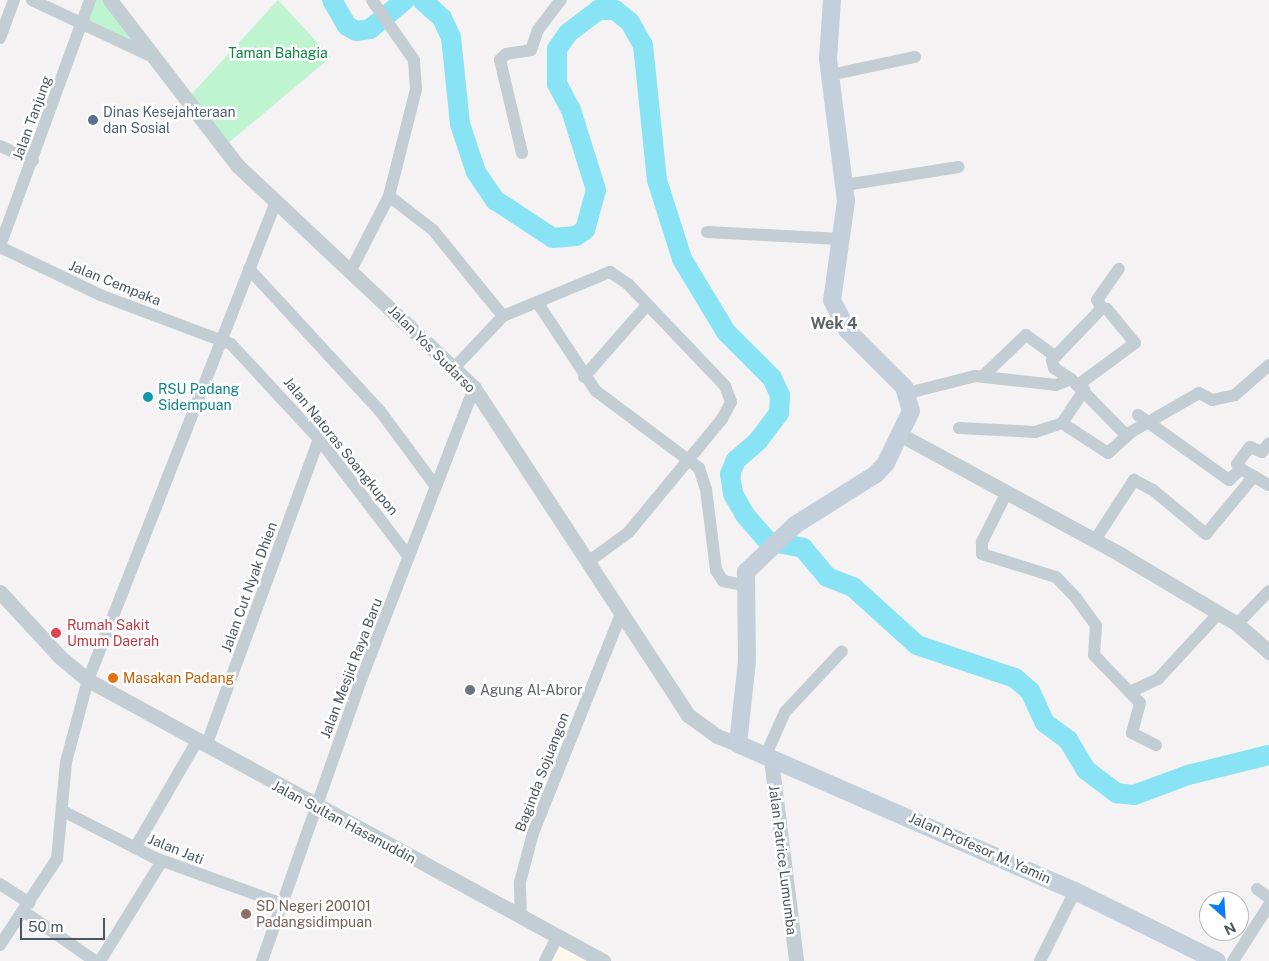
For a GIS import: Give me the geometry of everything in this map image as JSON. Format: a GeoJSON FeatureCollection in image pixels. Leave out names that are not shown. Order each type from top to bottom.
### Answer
{"type":"FeatureCollection","features":[{"type":"Feature","properties":{"kind":"main road"},"geometry":{"type":"LineString","coordinates":[[738,744],[747,661],[746,576],[795,525],[876,474],[901,435],[910,411],[908,393],[837,313],[832,286],[840,239],[845,185],[830,74],[832,0]]}},
{"type":"Feature","properties":{"kind":"main road","name":"Jalan Profesor M. Yamin"},"geometry":{"type":"LineString","coordinates":[[738,744],[1075,891],[1217,961]]}},
{"type":"Feature","properties":{"kind":"street"},"geometry":{"type":"LineString","coordinates":[[0,38],[14,0]]}},
{"type":"Feature","properties":{"kind":"street"},"geometry":{"type":"LineString","coordinates":[[32,0],[151,56]]}},
{"type":"Feature","properties":{"kind":"street","name":"Jalan Tanjung"},"geometry":{"type":"LineString","coordinates":[[0,246],[33,161],[90,0]]}},
{"type":"Feature","properties":{"kind":"street","name":"Jalan Yos Sudarso"},"geometry":{"type":"LineString","coordinates":[[110,0],[212,135],[275,204],[351,270],[455,367],[474,388],[688,715],[712,733],[738,744]]}},
{"type":"Feature","properties":{"kind":"street"},"geometry":{"type":"LineString","coordinates":[[522,153],[500,60],[506,54],[531,50],[538,30],[561,0]]}},
{"type":"Feature","properties":{"kind":"street"},"geometry":{"type":"LineString","coordinates":[[351,270],[390,196],[416,89],[414,60],[374,5]]}},
{"type":"Feature","properties":{"kind":"street"},"geometry":{"type":"LineString","coordinates":[[830,74],[915,57]]}},
{"type":"Feature","properties":{"kind":"street"},"geometry":{"type":"LineString","coordinates":[[0,146],[33,161]]}},
{"type":"Feature","properties":{"kind":"street"},"geometry":{"type":"LineString","coordinates":[[845,185],[959,167]]}},
{"type":"Feature","properties":{"kind":"street"},"geometry":{"type":"LineString","coordinates":[[390,196],[433,230],[503,316]]}},
{"type":"Feature","properties":{"kind":"street"},"geometry":{"type":"LineString","coordinates":[[0,945],[57,859],[72,732],[88,680],[275,204]]}},
{"type":"Feature","properties":{"kind":"street"},"geometry":{"type":"LineString","coordinates":[[707,232],[840,239]]}},
{"type":"Feature","properties":{"kind":"street","name":"Jalan Cempaka"},"geometry":{"type":"LineString","coordinates":[[0,246],[100,295],[222,339]]}},
{"type":"Feature","properties":{"kind":"street"},"geometry":{"type":"LineString","coordinates":[[249,269],[380,411],[434,484]]}},
{"type":"Feature","properties":{"kind":"street"},"geometry":{"type":"LineString","coordinates":[[959,428],[1035,432],[1062,423],[1078,384],[1135,343],[1113,312],[1102,308],[1097,300],[1119,269]]}},
{"type":"Feature","properties":{"kind":"street"},"geometry":{"type":"LineString","coordinates":[[455,367],[503,316],[610,272],[621,277],[725,386],[730,398],[722,419],[624,538],[588,562]]}},
{"type":"Feature","properties":{"kind":"street"},"geometry":{"type":"LineString","coordinates":[[537,302],[584,377],[617,409],[689,458],[705,480],[716,570],[723,581],[746,576]]}},
{"type":"Feature","properties":{"kind":"street"},"geometry":{"type":"LineString","coordinates":[[584,377],[647,305]]}},
{"type":"Feature","properties":{"kind":"street"},"geometry":{"type":"LineString","coordinates":[[1102,308],[1051,364],[1078,384],[1127,436]]}},
{"type":"Feature","properties":{"kind":"street"},"geometry":{"type":"LineString","coordinates":[[984,375],[1026,335],[1056,357]]}},
{"type":"Feature","properties":{"kind":"street","name":"Jalan Natoras Soangkupon"},"geometry":{"type":"LineString","coordinates":[[222,339],[239,350],[319,439],[409,557]]}},
{"type":"Feature","properties":{"kind":"street"},"geometry":{"type":"LineString","coordinates":[[1062,423],[1105,453],[1127,436],[1141,419],[1199,393],[1212,400],[1235,395],[1269,365]]}},
{"type":"Feature","properties":{"kind":"street"},"geometry":{"type":"LineString","coordinates":[[908,393],[984,375],[1056,385],[1078,384]]}},
{"type":"Feature","properties":{"kind":"street","name":"Jalan Mesjid Raya Baru"},"geometry":{"type":"LineString","coordinates":[[262,961],[434,484],[474,388]]}},
{"type":"Feature","properties":{"kind":"street"},"geometry":{"type":"LineString","coordinates":[[1141,419],[1229,480],[1241,469]]}},
{"type":"Feature","properties":{"kind":"street"},"geometry":{"type":"LineString","coordinates":[[901,435],[1006,494],[1095,540],[1219,613],[1237,624],[1269,652]]}},
{"type":"Feature","properties":{"kind":"street","name":"Jalan Cut Nyak Dhien"},"geometry":{"type":"LineString","coordinates":[[135,848],[201,743],[319,439]]}},
{"type":"Feature","properties":{"kind":"street"},"geometry":{"type":"LineString","coordinates":[[1269,443],[1262,452],[1250,447],[1237,464],[1241,469],[1269,485]]}},
{"type":"Feature","properties":{"kind":"street"},"geometry":{"type":"LineString","coordinates":[[1095,540],[1134,480],[1153,490],[1206,534],[1254,476]]}},
{"type":"Feature","properties":{"kind":"street"},"geometry":{"type":"LineString","coordinates":[[1006,494],[982,542],[982,554],[1062,582],[1094,623],[1094,655],[1141,705],[1132,733],[1156,745]]}},
{"type":"Feature","properties":{"kind":"street"},"geometry":{"type":"LineString","coordinates":[[1237,624],[1269,591]]}},
{"type":"Feature","properties":{"kind":"street","name":"Jalan Sultan Hasanuddin"},"geometry":{"type":"LineString","coordinates":[[0,592],[88,680],[316,809],[602,961]]}},
{"type":"Feature","properties":{"kind":"street"},"geometry":{"type":"LineString","coordinates":[[1130,692],[1158,679],[1219,613]]}},
{"type":"Feature","properties":{"kind":"street","name":"Baginda Sojuangon"},"geometry":{"type":"LineString","coordinates":[[521,917],[520,882],[533,833],[621,614]]}},
{"type":"Feature","properties":{"kind":"street"},"geometry":{"type":"LineString","coordinates":[[771,759],[768,750],[785,712],[842,651]]}},
{"type":"Feature","properties":{"kind":"street","name":"Jalan Patrice Lumumba"},"geometry":{"type":"LineString","coordinates":[[771,759],[796,961]]}},
{"type":"Feature","properties":{"kind":"street","name":"Jalan Jati"},"geometry":{"type":"LineString","coordinates":[[63,811],[162,861],[283,904]]}},
{"type":"Feature","properties":{"kind":"street"},"geometry":{"type":"LineString","coordinates":[[100,961],[162,861]]}},
{"type":"Feature","properties":{"kind":"street"},"geometry":{"type":"LineString","coordinates":[[0,884],[95,961]]}},
{"type":"Feature","properties":{"kind":"street"},"geometry":{"type":"LineString","coordinates":[[1256,889],[1269,898]]}},
{"type":"Feature","properties":{"kind":"street"},"geometry":{"type":"LineString","coordinates":[[1040,961],[1075,891]]}},
{"type":"Feature","properties":{"kind":"street"},"geometry":{"type":"LineString","coordinates":[[1233,961],[1269,905]]}},
{"type":"Feature","properties":{"kind":"street"},"geometry":{"type":"LineString","coordinates":[[545,961],[557,937]]}},
{"type":"Feature","properties":{"kind":"shaded area"},"geometry":{"type":"Polygon","coordinates":[[[558,942],[595,961],[549,961],[558,942]]]}},
{"type":"Feature","properties":{"kind":"green space"},"geometry":{"type":"Polygon","coordinates":[[[93,0],[108,0],[146,51],[85,23],[93,0]]]}},
{"type":"Feature","properties":{"kind":"green space","name":"Taman Bahagia"},"geometry":{"type":"Polygon","coordinates":[[[278,0],[331,57],[227,144],[188,98],[278,0]]]}},
{"type":"Feature","properties":{"kind":"waterway"},"geometry":{"type":"LineString","coordinates":[[332,0],[347,26],[356,31],[370,29],[405,0]]}},
{"type":"Feature","properties":{"kind":"waterway"},"geometry":{"type":"LineString","coordinates":[[422,0],[442,18],[451,37],[460,124],[476,172],[495,200],[553,238],[576,236],[585,230],[596,190],[571,110],[557,84],[557,49],[568,33],[598,10],[615,10],[630,22],[643,45],[657,180],[682,259],[726,332],[772,378],[780,395],[779,413],[758,441],[736,460],[730,474],[733,494],[745,515],[768,541],[803,548],[827,577],[853,587],[917,645],[1015,678],[1030,691],[1045,723],[1068,740],[1086,770],[1117,793],[1134,795],[1188,775],[1269,755]]}},
{"type":"Feature","properties":{"kind":"place","name":"Dinas Kesejahteraan dan Sosial"},"geometry":{"type":"Point","coordinates":[93,120]}},
{"type":"Feature","properties":{"kind":"place","name":"RSU Padang Sidempuan"},"geometry":{"type":"Point","coordinates":[148,397]}},
{"type":"Feature","properties":{"kind":"place","name":"Rumah Sakit Umum Daerah"},"geometry":{"type":"Point","coordinates":[56,633]}},
{"type":"Feature","properties":{"kind":"place","name":"Masakan Padang"},"geometry":{"type":"Point","coordinates":[113,678]}},
{"type":"Feature","properties":{"kind":"place","name":"Agung Al-Abror"},"geometry":{"type":"Point","coordinates":[470,690]}},
{"type":"Feature","properties":{"kind":"place","name":"SD Negeri 200101 Padangsidimpuan"},"geometry":{"type":"Point","coordinates":[246,914]}},
{"type":"Feature","properties":{"kind":"district","name":"Wek 4"},"geometry":{"type":"Point","coordinates":[834,324]}}]}
